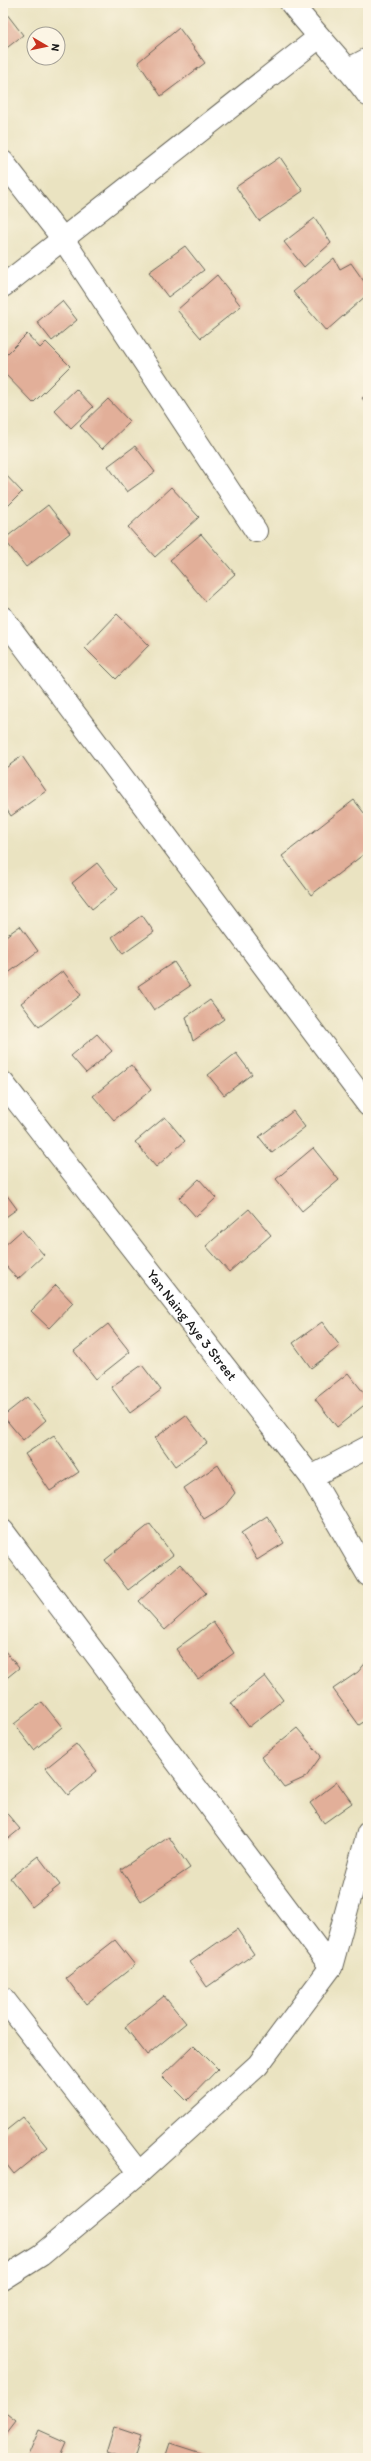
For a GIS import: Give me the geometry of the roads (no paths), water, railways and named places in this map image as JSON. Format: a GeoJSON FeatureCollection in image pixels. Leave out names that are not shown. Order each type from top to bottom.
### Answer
{"type":"FeatureCollection","features":[{"type":"Feature","properties":{"kind":"street"},"geometry":{"type":"LineString","coordinates":[[291,3],[318,38],[359,64],[368,95]]}},
{"type":"Feature","properties":{"kind":"street"},"geometry":{"type":"LineString","coordinates":[[3,286],[318,38]]}},
{"type":"Feature","properties":{"kind":"street"},"geometry":{"type":"LineString","coordinates":[[3,162],[63,239],[256,531]]}},
{"type":"Feature","properties":{"kind":"street"},"geometry":{"type":"LineString","coordinates":[[3,618],[368,1105]]}},
{"type":"Feature","properties":{"kind":"street","name":"Yan Naing Aye 3 Street"},"geometry":{"type":"LineString","coordinates":[[3,1083],[311,1477],[368,1575]]}},
{"type":"Feature","properties":{"kind":"street"},"geometry":{"type":"LineString","coordinates":[[311,1477],[368,1447]]}},
{"type":"Feature","properties":{"kind":"street"},"geometry":{"type":"LineString","coordinates":[[3,1531],[331,1967]]}},
{"type":"Feature","properties":{"kind":"street"},"geometry":{"type":"LineString","coordinates":[[3,2279],[41,2255],[139,2173],[258,2065],[331,1967],[368,1833]]}},
{"type":"Feature","properties":{"kind":"street"},"geometry":{"type":"LineString","coordinates":[[3,1998],[139,2173]]}}]}
